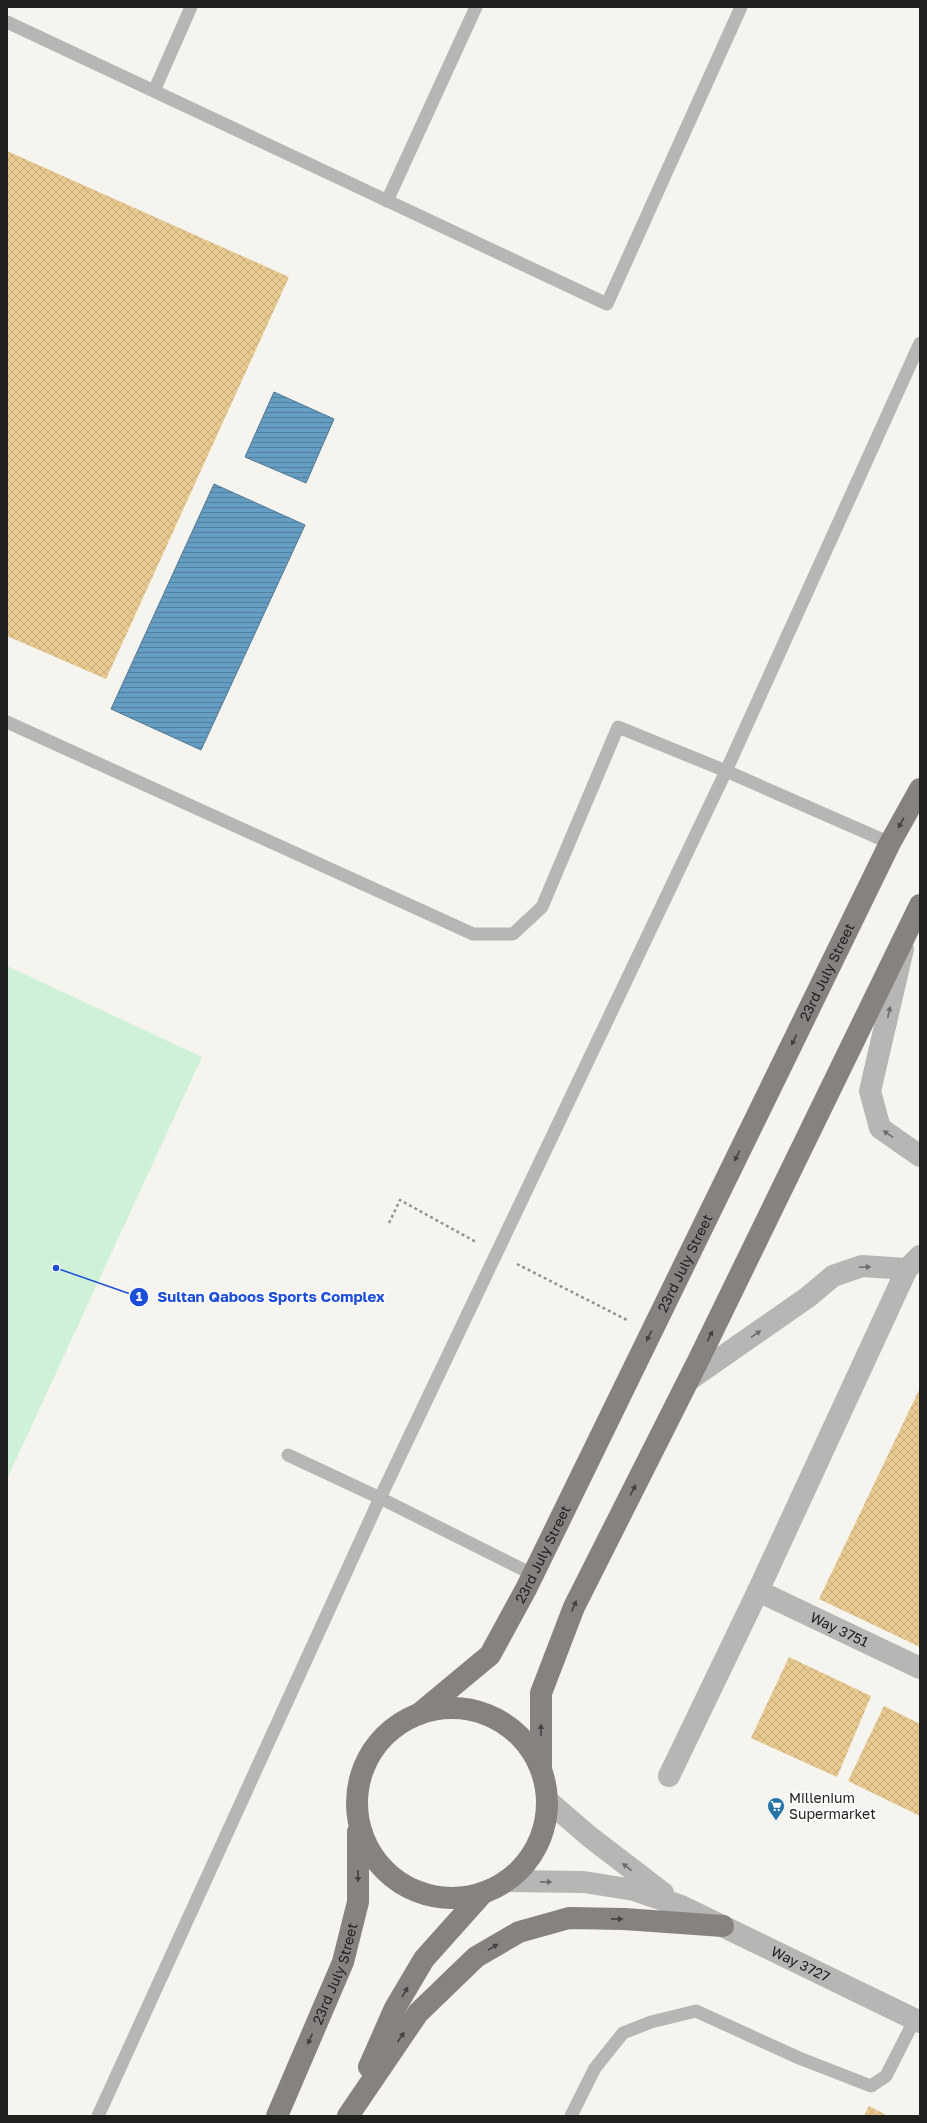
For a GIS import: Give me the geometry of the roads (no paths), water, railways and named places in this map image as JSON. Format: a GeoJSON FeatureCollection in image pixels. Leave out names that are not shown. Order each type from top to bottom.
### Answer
{"type":"FeatureCollection","features":[{"type":"Feature","properties":{"kind":"main road","name":"23rd July Street"},"geometry":{"type":"LineString","coordinates":[[419,1714],[490,1655],[532,1574],[890,843],[920,788]]}},
{"type":"Feature","properties":{"kind":"main road"},"geometry":{"type":"LineString","coordinates":[[541,1769],[526,1743],[504,1723],[477,1711],[448,1708],[419,1714],[395,1727],[376,1746],[363,1770],[356,1796],[358,1823],[367,1848],[383,1870],[405,1887],[430,1896],[457,1899],[483,1893],[507,1881],[524,1865],[537,1845],[545,1823],[547,1800],[541,1769],[541,1693],[574,1607],[689,1380],[920,905]]}},
{"type":"Feature","properties":{"kind":"main road","name":"23rd July Street"},"geometry":{"type":"LineString","coordinates":[[277,2116],[343,1962],[358,1902],[358,1823]]}},
{"type":"Feature","properties":{"kind":"main road"},"geometry":{"type":"LineString","coordinates":[[348,2116],[395,2008],[424,1959],[483,1893]]}},
{"type":"Feature","properties":{"kind":"main road"},"geometry":{"type":"LineString","coordinates":[[348,2116],[418,2012],[476,1957],[519,1932],[569,1918],[624,1919],[723,1926]]}},
{"type":"Feature","properties":{"kind":"street"},"geometry":{"type":"LineString","coordinates":[[906,933],[870,1091],[880,1128],[920,1156]]}},
{"type":"Feature","properties":{"kind":"street"},"geometry":{"type":"LineString","coordinates":[[669,1776],[914,1262],[862,1266],[833,1276],[808,1297],[689,1380]]}},
{"type":"Feature","properties":{"kind":"street","name":"Way 3751"},"geometry":{"type":"LineString","coordinates":[[758,1591],[920,1668]]}},
{"type":"Feature","properties":{"kind":"street","name":"Way 3727"},"geometry":{"type":"LineString","coordinates":[[547,1800],[635,1873],[682,1906]]}},
{"type":"Feature","properties":{"kind":"street","name":"Way 3727"},"geometry":{"type":"LineString","coordinates":[[507,1881],[584,1882],[634,1890],[682,1906],[918,2017]]}},
{"type":"Feature","properties":{"kind":"lane"},"geometry":{"type":"LineString","coordinates":[[154,91],[191,7]]}},
{"type":"Feature","properties":{"kind":"lane"},"geometry":{"type":"LineString","coordinates":[[387,201],[476,7]]}},
{"type":"Feature","properties":{"kind":"lane"},"geometry":{"type":"LineString","coordinates":[[7,22],[607,304],[741,7]]}},
{"type":"Feature","properties":{"kind":"lane"},"geometry":{"type":"LineString","coordinates":[[98,2116],[380,1498],[726,771],[920,343]]}},
{"type":"Feature","properties":{"kind":"lane"},"geometry":{"type":"LineString","coordinates":[[7,722],[473,934],[513,934],[542,907],[618,727],[726,771],[890,843]]}},
{"type":"Feature","properties":{"kind":"lane"},"geometry":{"type":"LineString","coordinates":[[288,1455],[380,1498],[532,1574]]}},
{"type":"Feature","properties":{"kind":"lane"},"geometry":{"type":"LineString","coordinates":[[571,2116],[595,2068],[622,2033],[651,2022],[696,2011],[799,2058],[871,2086],[886,2076],[918,2017]]}},
{"type":"Feature","properties":{"kind":"water"},"geometry":{"type":"Polygon","coordinates":[[[274,392],[334,419],[306,483],[245,457],[274,392]]]}},
{"type":"Feature","properties":{"kind":"water"},"geometry":{"type":"Polygon","coordinates":[[[214,484],[305,525],[201,750],[111,709],[214,484]]]}},
{"type":"Feature","properties":{"kind":"place","name":"Sultan Qaboos Sports Complex"},"geometry":{"type":"Point","coordinates":[56,1268]}},
{"type":"Feature","properties":{"kind":"place","name":"Millenium Supermarket"},"geometry":{"type":"Point","coordinates":[776,1821]}}]}
